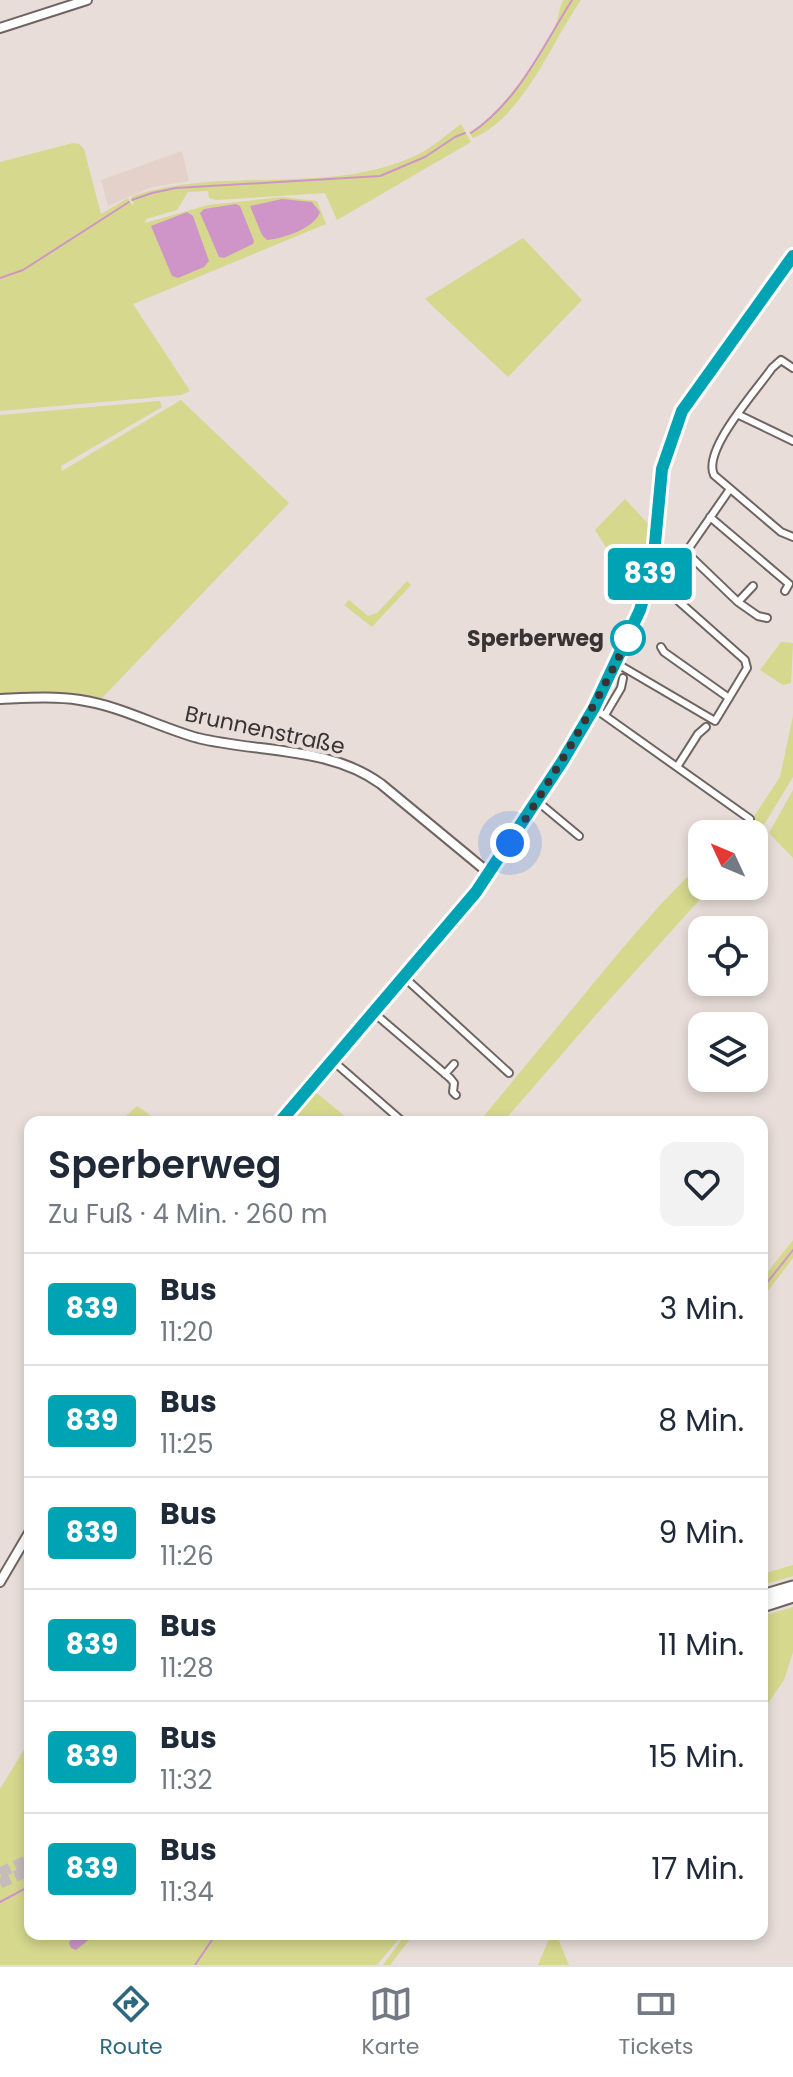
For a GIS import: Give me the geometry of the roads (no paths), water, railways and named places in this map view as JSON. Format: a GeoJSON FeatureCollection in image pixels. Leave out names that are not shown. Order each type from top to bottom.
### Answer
{"type":"FeatureCollection","features":[{"type":"Feature","properties":{"kind":"highway"},"geometry":{"type":"LineString","coordinates":[[768,1594],[793,1587]]}},
{"type":"Feature","properties":{"kind":"highway"},"geometry":{"type":"LineString","coordinates":[[768,1604],[793,1596]]}},
{"type":"Feature","properties":{"kind":"street"},"geometry":{"type":"LineString","coordinates":[[0,28],[87,0]]}},
{"type":"Feature","properties":{"kind":"street"},"geometry":{"type":"LineString","coordinates":[[285,1116],[490,874],[594,708],[640,610],[650,574],[662,469],[682,411],[793,255]]}},
{"type":"Feature","properties":{"kind":"street"},"geometry":{"type":"LineString","coordinates":[[793,368],[781,360],[716,449],[710,467],[714,475],[730,489],[781,532],[793,537],[793,546]]}},
{"type":"Feature","properties":{"kind":"street"},"geometry":{"type":"LineString","coordinates":[[739,415],[793,441]]}},
{"type":"Feature","properties":{"kind":"street"},"geometry":{"type":"LineString","coordinates":[[650,574],[662,576],[673,571],[730,489]]}},
{"type":"Feature","properties":{"kind":"street"},"geometry":{"type":"LineString","coordinates":[[710,517],[789,584],[785,591]]}},
{"type":"Feature","properties":{"kind":"street"},"geometry":{"type":"LineString","coordinates":[[686,552],[738,602],[758,616],[767,618]]}},
{"type":"Feature","properties":{"kind":"street"},"geometry":{"type":"LineString","coordinates":[[616,663],[715,721],[747,668],[745,660],[666,590],[662,576]]}},
{"type":"Feature","properties":{"kind":"street"},"geometry":{"type":"LineString","coordinates":[[738,602],[753,586]]}},
{"type":"Feature","properties":{"kind":"street"},"geometry":{"type":"LineString","coordinates":[[661,647],[729,698]]}},
{"type":"Feature","properties":{"kind":"street"},"geometry":{"type":"LineString","coordinates":[[605,715],[621,688],[623,678]]}},
{"type":"Feature","properties":{"kind":"street","name":"Brunnenstraße"},"geometry":{"type":"LineString","coordinates":[[0,699],[82,700],[196,737],[344,764],[381,784],[490,874]]}},
{"type":"Feature","properties":{"kind":"street"},"geometry":{"type":"LineString","coordinates":[[594,708],[750,819]]}},
{"type":"Feature","properties":{"kind":"street"},"geometry":{"type":"LineString","coordinates":[[677,767],[706,727]]}},
{"type":"Feature","properties":{"kind":"street"},"geometry":{"type":"LineString","coordinates":[[537,801],[579,836]]}},
{"type":"Feature","properties":{"kind":"street"},"geometry":{"type":"LineString","coordinates":[[405,978],[509,1073]]}},
{"type":"Feature","properties":{"kind":"street"},"geometry":{"type":"LineString","coordinates":[[374,1013],[445,1074],[454,1083],[453,1092],[456,1095]]}},
{"type":"Feature","properties":{"kind":"street"},"geometry":{"type":"LineString","coordinates":[[333,1061],[396,1116]]}},
{"type":"Feature","properties":{"kind":"street"},"geometry":{"type":"LineString","coordinates":[[445,1074],[454,1064]]}},
{"type":"Feature","properties":{"kind":"street"},"geometry":{"type":"LineString","coordinates":[[0,1582],[24,1541]]}},
{"type":"Feature","properties":{"kind":"waterway"},"geometry":{"type":"LineString","coordinates":[[471,133],[503,106],[516,89],[572,0]]}},
{"type":"Feature","properties":{"kind":"waterway"},"geometry":{"type":"LineString","coordinates":[[132,200],[176,188],[380,176],[425,157],[465,133]]}},
{"type":"Feature","properties":{"kind":"waterway"},"geometry":{"type":"LineString","coordinates":[[0,278],[23,270],[129,202]]}},
{"type":"Feature","properties":{"kind":"waterway"},"geometry":{"type":"LineString","coordinates":[[768,1281],[793,1250]]}},
{"type":"Feature","properties":{"kind":"waterway"},"geometry":{"type":"LineString","coordinates":[[0,1902],[24,1889]]}},
{"type":"Feature","properties":{"kind":"waterway"},"geometry":{"type":"LineString","coordinates":[[195,1965],[212,1940]]}},
{"type":"Feature","properties":{"kind":"tunnel"},"geometry":{"type":"LineString","coordinates":[[0,1873],[24,1862]]}},
{"type":"Feature","properties":{"kind":"tunnel"},"geometry":{"type":"LineString","coordinates":[[0,1883],[24,1873]]}},
{"type":"Feature","properties":{"kind":"place","name":"Sperberweg"},"geometry":{"type":"Point","coordinates":[628,638]}}]}
